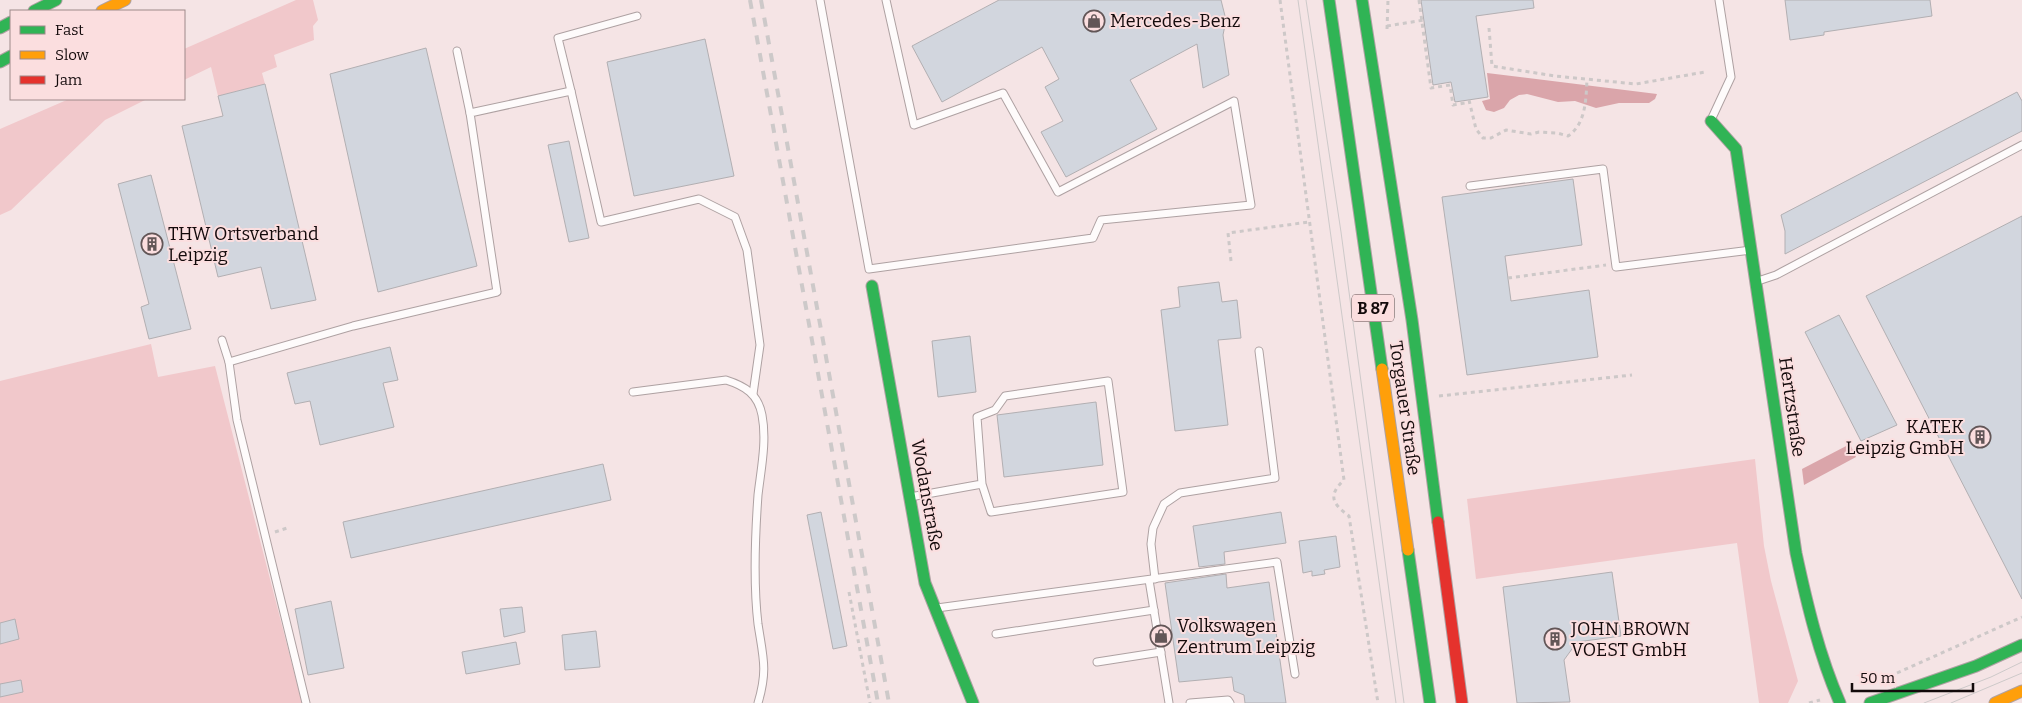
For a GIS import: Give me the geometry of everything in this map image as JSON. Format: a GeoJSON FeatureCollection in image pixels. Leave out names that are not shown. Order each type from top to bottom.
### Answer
{"type":"FeatureCollection","features":[{"type":"Feature","properties":{"kind":"main road"},"geometry":{"type":"LineString","coordinates":[[36,10],[56,0]]}},
{"type":"Feature","properties":{"kind":"main road"},"geometry":{"type":"LineString","coordinates":[[104,10],[124,0]]}},
{"type":"Feature","properties":{"kind":"main road","name":"Torgauer Straße"},"geometry":{"type":"LineString","coordinates":[[1330,0],[1430,703]]}},
{"type":"Feature","properties":{"kind":"main road","name":"Torgauer Straße"},"geometry":{"type":"LineString","coordinates":[[1362,0],[1412,320],[1462,703]]}},
{"type":"Feature","properties":{"kind":"main road","name":"Hertzstraße"},"geometry":{"type":"LineString","coordinates":[[1711,121],[1736,149],[1796,553],[1805,596],[1830,680],[1840,703]]}},
{"type":"Feature","properties":{"kind":"main road","name":"Wodanstraße"},"geometry":{"type":"LineString","coordinates":[[872,286],[925,583],[934,609],[967,683],[973,703]]}},
{"type":"Feature","properties":{"kind":"main road"},"geometry":{"type":"LineString","coordinates":[[1870,703],[1976,666],[2022,645]]}},
{"type":"Feature","properties":{"kind":"main road"},"geometry":{"type":"LineString","coordinates":[[1996,703],[2022,691]]}},
{"type":"Feature","properties":{"kind":"lane"},"geometry":{"type":"LineString","coordinates":[[820,0],[868,269],[1093,238],[1101,220],[1251,205],[1234,101],[1058,192],[1003,93],[914,125],[886,0]]}},
{"type":"Feature","properties":{"kind":"lane"},"geometry":{"type":"LineString","coordinates":[[1711,121],[1730,77],[1719,0]]}},
{"type":"Feature","properties":{"kind":"lane"},"geometry":{"type":"LineString","coordinates":[[637,16],[558,38],[601,222],[699,200],[735,216],[747,250],[760,345],[753,394]]}},
{"type":"Feature","properties":{"kind":"lane"},"geometry":{"type":"LineString","coordinates":[[229,362],[354,326],[497,292],[470,113],[457,51]]}},
{"type":"Feature","properties":{"kind":"lane"},"geometry":{"type":"LineString","coordinates":[[470,113],[571,91]]}},
{"type":"Feature","properties":{"kind":"lane"},"geometry":{"type":"LineString","coordinates":[[1756,281],[1776,275],[2022,146]]}},
{"type":"Feature","properties":{"kind":"lane"},"geometry":{"type":"LineString","coordinates":[[1470,186],[1602,169],[1616,268],[1751,250]]}},
{"type":"Feature","properties":{"kind":"lane"},"geometry":{"type":"LineString","coordinates":[[222,340],[229,362],[237,420],[306,703]]}},
{"type":"Feature","properties":{"kind":"lane"},"geometry":{"type":"LineString","coordinates":[[1169,703],[1154,610],[1152,579],[1153,528],[1164,504],[1180,493],[1275,478],[1259,351]]}},
{"type":"Feature","properties":{"kind":"lane"},"geometry":{"type":"LineString","coordinates":[[633,392],[726,380],[738,384],[753,394],[762,414],[763,449],[755,560],[758,623],[765,662],[763,686],[758,703]]}},
{"type":"Feature","properties":{"kind":"lane"},"geometry":{"type":"LineString","coordinates":[[1108,381],[1123,492],[991,512],[982,484],[977,417],[994,410],[1004,396],[1108,381]]}},
{"type":"Feature","properties":{"kind":"lane"},"geometry":{"type":"LineString","coordinates":[[910,498],[982,484]]}},
{"type":"Feature","properties":{"kind":"lane"},"geometry":{"type":"LineString","coordinates":[[934,609],[1277,562],[1294,674]]}},
{"type":"Feature","properties":{"kind":"lane"},"geometry":{"type":"LineString","coordinates":[[996,634],[1154,610]]}},
{"type":"Feature","properties":{"kind":"lane"},"geometry":{"type":"LineString","coordinates":[[1097,662],[1161,652]]}},
{"type":"Feature","properties":{"kind":"lane"},"geometry":{"type":"LineString","coordinates":[[1190,703],[1228,700],[1230,703]]}},
{"type":"Feature","properties":{"kind":"path"},"geometry":{"type":"LineString","coordinates":[[1280,0],[1344,480],[1336,487],[1333,496],[1337,507],[1349,516],[1378,703]]}},
{"type":"Feature","properties":{"kind":"path"},"geometry":{"type":"LineString","coordinates":[[1418,0],[1423,21],[1431,88],[1450,85],[1453,105],[1470,101],[1476,129],[1483,138],[1491,138],[1506,130],[1531,134],[1539,132],[1557,133],[1568,136],[1574,132],[1585,110],[1587,79]]}},
{"type":"Feature","properties":{"kind":"path"},"geometry":{"type":"LineString","coordinates":[[1387,26],[1423,21]]}},
{"type":"Feature","properties":{"kind":"path"},"geometry":{"type":"LineString","coordinates":[[1488,28],[1492,66],[1636,84],[1705,72]]}},
{"type":"Feature","properties":{"kind":"path"},"geometry":{"type":"LineString","coordinates":[[1230,261],[1228,233],[1309,222]]}},
{"type":"Feature","properties":{"kind":"path"},"geometry":{"type":"LineString","coordinates":[[1508,278],[1616,263]]}},
{"type":"Feature","properties":{"kind":"path"},"geometry":{"type":"LineString","coordinates":[[1438,396],[1632,375]]}},
{"type":"Feature","properties":{"kind":"path"},"geometry":{"type":"LineString","coordinates":[[849,592],[870,703]]}},
{"type":"Feature","properties":{"kind":"path"},"geometry":{"type":"LineString","coordinates":[[1893,675],[2022,617]]}},
{"type":"Feature","properties":{"kind":"shaded area"},"geometry":{"type":"Polygon","coordinates":[[[296,0],[313,0],[318,20],[313,26],[314,40],[274,55],[277,67],[262,73],[265,84],[218,96],[211,67],[185,80],[185,49],[296,0]]]}},
{"type":"Feature","properties":{"kind":"shaded area"},"geometry":{"type":"Polygon","coordinates":[[[1487,73],[1657,94],[1655,99],[1649,103],[1619,103],[1596,108],[1575,101],[1558,102],[1527,94],[1519,95],[1510,100],[1504,108],[1494,112],[1486,110],[1482,101],[1490,99],[1487,73]]]}},
{"type":"Feature","properties":{"kind":"shaded area"},"geometry":{"type":"Polygon","coordinates":[[[67,100],[145,100],[105,120],[11,210],[0,215],[0,129],[67,100]]]}},
{"type":"Feature","properties":{"kind":"shaded area"},"geometry":{"type":"Polygon","coordinates":[[[151,344],[158,377],[215,366],[302,703],[0,703],[0,381],[151,344]]]}},
{"type":"Feature","properties":{"kind":"shaded area"},"geometry":{"type":"Polygon","coordinates":[[[1850,444],[1856,457],[1804,485],[1802,469],[1850,444]]]}},
{"type":"Feature","properties":{"kind":"shaded area"},"geometry":{"type":"Polygon","coordinates":[[[1755,459],[1764,546],[1771,581],[1798,681],[1788,703],[1759,703],[1737,543],[1476,579],[1467,499],[1755,459]]]}},
{"type":"Feature","properties":{"kind":"building"},"geometry":{"type":"Polygon","coordinates":[[[999,0],[1221,0],[1226,20],[1223,35],[1229,75],[1203,88],[1197,44],[1130,80],[1157,129],[1066,177],[1041,132],[1063,121],[1045,87],[1059,79],[1042,47],[942,102],[912,46],[999,0]]]}},
{"type":"Feature","properties":{"kind":"building"},"geometry":{"type":"Polygon","coordinates":[[[1421,0],[1533,0],[1534,8],[1476,16],[1488,97],[1455,102],[1451,82],[1433,85],[1421,0]]]}},
{"type":"Feature","properties":{"kind":"building"},"geometry":{"type":"Polygon","coordinates":[[[1785,0],[1930,0],[1932,16],[1824,32],[1824,35],[1790,40],[1785,0]]]}},
{"type":"Feature","properties":{"kind":"building"},"geometry":{"type":"Polygon","coordinates":[[[705,39],[734,176],[634,196],[607,62],[705,39]]]}},
{"type":"Feature","properties":{"kind":"building"},"geometry":{"type":"Polygon","coordinates":[[[426,48],[477,266],[378,292],[330,74],[426,48]]]}},
{"type":"Feature","properties":{"kind":"building"},"geometry":{"type":"Polygon","coordinates":[[[265,84],[316,300],[271,309],[261,267],[218,277],[182,126],[223,116],[218,96],[265,84]]]}},
{"type":"Feature","properties":{"kind":"building"},"geometry":{"type":"Polygon","coordinates":[[[2017,92],[2022,101],[2022,131],[1785,254],[1785,231],[1781,215],[2017,92]]]}},
{"type":"Feature","properties":{"kind":"building"},"geometry":{"type":"Polygon","coordinates":[[[569,141],[589,238],[569,242],[548,145],[569,141]]]}},
{"type":"Feature","properties":{"kind":"building","name":"THW Ortsverband Leipzig"},"geometry":{"type":"Polygon","coordinates":[[[151,175],[191,329],[149,339],[141,307],[149,304],[118,184],[151,175]]]}},
{"type":"Feature","properties":{"kind":"building"},"geometry":{"type":"Polygon","coordinates":[[[1573,179],[1582,245],[1505,256],[1511,301],[1589,290],[1598,357],[1467,375],[1442,197],[1573,179]]]}},
{"type":"Feature","properties":{"kind":"building","name":"KATEK Leipzig GmbH"},"geometry":{"type":"Polygon","coordinates":[[[2022,216],[2022,599],[1866,296],[2022,216]]]}},
{"type":"Feature","properties":{"kind":"building"},"geometry":{"type":"Polygon","coordinates":[[[1219,282],[1222,302],[1237,300],[1241,338],[1218,340],[1228,425],[1175,431],[1161,310],[1180,307],[1178,287],[1219,282]]]}},
{"type":"Feature","properties":{"kind":"building"},"geometry":{"type":"Polygon","coordinates":[[[1839,315],[1897,425],[1861,441],[1805,332],[1839,315]]]}},
{"type":"Feature","properties":{"kind":"building"},"geometry":{"type":"Polygon","coordinates":[[[970,336],[976,392],[938,397],[932,341],[970,336]]]}},
{"type":"Feature","properties":{"kind":"building"},"geometry":{"type":"Polygon","coordinates":[[[390,347],[398,380],[383,383],[394,427],[320,445],[310,401],[295,404],[287,373],[390,347]]]}},
{"type":"Feature","properties":{"kind":"building"},"geometry":{"type":"Polygon","coordinates":[[[1096,402],[1103,465],[1004,477],[997,415],[1096,402]]]}},
{"type":"Feature","properties":{"kind":"building"},"geometry":{"type":"Polygon","coordinates":[[[603,464],[611,500],[351,558],[343,522],[603,464]]]}},
{"type":"Feature","properties":{"kind":"building"},"geometry":{"type":"Polygon","coordinates":[[[821,512],[847,646],[833,649],[807,515],[821,512]]]}},
{"type":"Feature","properties":{"kind":"building"},"geometry":{"type":"Polygon","coordinates":[[[1281,512],[1286,543],[1224,552],[1225,564],[1199,567],[1193,526],[1281,512]]]}},
{"type":"Feature","properties":{"kind":"building"},"geometry":{"type":"Polygon","coordinates":[[[1336,536],[1340,567],[1324,570],[1325,574],[1312,576],[1312,571],[1303,573],[1299,541],[1336,536]]]}},
{"type":"Feature","properties":{"kind":"building","name":"JOHN BROWN VOEST GmbH"},"geometry":{"type":"Polygon","coordinates":[[[1612,572],[1621,636],[1577,642],[1564,660],[1570,702],[1517,703],[1503,587],[1612,572]]]}},
{"type":"Feature","properties":{"kind":"building"},"geometry":{"type":"Polygon","coordinates":[[[1226,574],[1227,588],[1269,582],[1286,703],[1245,703],[1244,695],[1234,691],[1232,677],[1179,682],[1165,583],[1226,574]]]}},
{"type":"Feature","properties":{"kind":"building"},"geometry":{"type":"Polygon","coordinates":[[[331,601],[344,668],[308,675],[295,609],[331,601]]]}},
{"type":"Feature","properties":{"kind":"building"},"geometry":{"type":"Polygon","coordinates":[[[522,607],[525,632],[504,637],[500,609],[522,607]]]}},
{"type":"Feature","properties":{"kind":"building"},"geometry":{"type":"Polygon","coordinates":[[[15,619],[19,639],[0,644],[0,623],[15,619]]]}},
{"type":"Feature","properties":{"kind":"building"},"geometry":{"type":"Polygon","coordinates":[[[596,631],[600,667],[565,670],[562,635],[596,631]]]}},
{"type":"Feature","properties":{"kind":"building"},"geometry":{"type":"Polygon","coordinates":[[[516,642],[520,664],[466,674],[462,652],[516,642]]]}},
{"type":"Feature","properties":{"kind":"building"},"geometry":{"type":"Polygon","coordinates":[[[21,680],[23,692],[0,697],[0,684],[21,680]]]}},
{"type":"Feature","properties":{"kind":"tram line"},"geometry":{"type":"LineString","coordinates":[[1298,0],[1396,703]]}},
{"type":"Feature","properties":{"kind":"tram line"},"geometry":{"type":"LineString","coordinates":[[1306,0],[1341,232],[1404,703]]}},
{"type":"Feature","properties":{"kind":"tram line"},"geometry":{"type":"LineString","coordinates":[[1924,703],[1991,677],[2022,662]]}},
{"type":"Feature","properties":{"kind":"tram line"},"geometry":{"type":"LineString","coordinates":[[1951,703],[2022,673]]}},
{"type":"Feature","properties":{"kind":"railway"},"geometry":{"type":"LineString","coordinates":[[750,0],[878,703]]}},
{"type":"Feature","properties":{"kind":"railway"},"geometry":{"type":"LineString","coordinates":[[761,0],[889,703]]}},
{"type":"Feature","properties":{"kind":"traffic: fast"},"geometry":{"type":"LineString","coordinates":[[36,10],[56,0]]}},
{"type":"Feature","properties":{"kind":"traffic: fast"},"geometry":{"type":"LineString","coordinates":[[1329,0],[1382,369]]}},
{"type":"Feature","properties":{"kind":"traffic: fast"},"geometry":{"type":"LineString","coordinates":[[1362,0],[1412,320],[1438,522]]}},
{"type":"Feature","properties":{"kind":"traffic: fast"},"geometry":{"type":"LineString","coordinates":[[0,28],[10,23]]}},
{"type":"Feature","properties":{"kind":"traffic: fast"},"geometry":{"type":"LineString","coordinates":[[0,62],[10,57]]}},
{"type":"Feature","properties":{"kind":"traffic: fast"},"geometry":{"type":"LineString","coordinates":[[1711,121],[1736,149],[1796,553],[1820,648],[1840,703]]}},
{"type":"Feature","properties":{"kind":"traffic: fast"},"geometry":{"type":"LineString","coordinates":[[872,286],[925,583],[973,703]]}},
{"type":"Feature","properties":{"kind":"traffic: fast"},"geometry":{"type":"LineString","coordinates":[[1408,550],[1430,703]]}},
{"type":"Feature","properties":{"kind":"traffic: fast"},"geometry":{"type":"LineString","coordinates":[[1870,703],[1976,666],[2022,645]]}},
{"type":"Feature","properties":{"kind":"traffic: slow"},"geometry":{"type":"LineString","coordinates":[[104,10],[125,0]]}},
{"type":"Feature","properties":{"kind":"traffic: slow"},"geometry":{"type":"LineString","coordinates":[[1382,369],[1408,550]]}},
{"type":"Feature","properties":{"kind":"traffic: slow"},"geometry":{"type":"LineString","coordinates":[[1995,703],[2022,691]]}},
{"type":"Feature","properties":{"kind":"traffic: jam"},"geometry":{"type":"LineString","coordinates":[[1438,522],[1462,703]]}},
{"type":"Feature","properties":{"kind":"place","name":"Mercedes-Benz"},"geometry":{"type":"Point","coordinates":[1094,21]}},
{"type":"Feature","properties":{"kind":"place","name":"THW Ortsverband Leipzig"},"geometry":{"type":"Point","coordinates":[152,244]}},
{"type":"Feature","properties":{"kind":"place","name":"KATEK Leipzig GmbH"},"geometry":{"type":"Point","coordinates":[1980,437]}},
{"type":"Feature","properties":{"kind":"place","name":"Volkswagen Zentrum Leipzig"},"geometry":{"type":"Point","coordinates":[1161,636]}},
{"type":"Feature","properties":{"kind":"place","name":"JOHN BROWN VOEST GmbH"},"geometry":{"type":"Point","coordinates":[1555,639]}}]}
